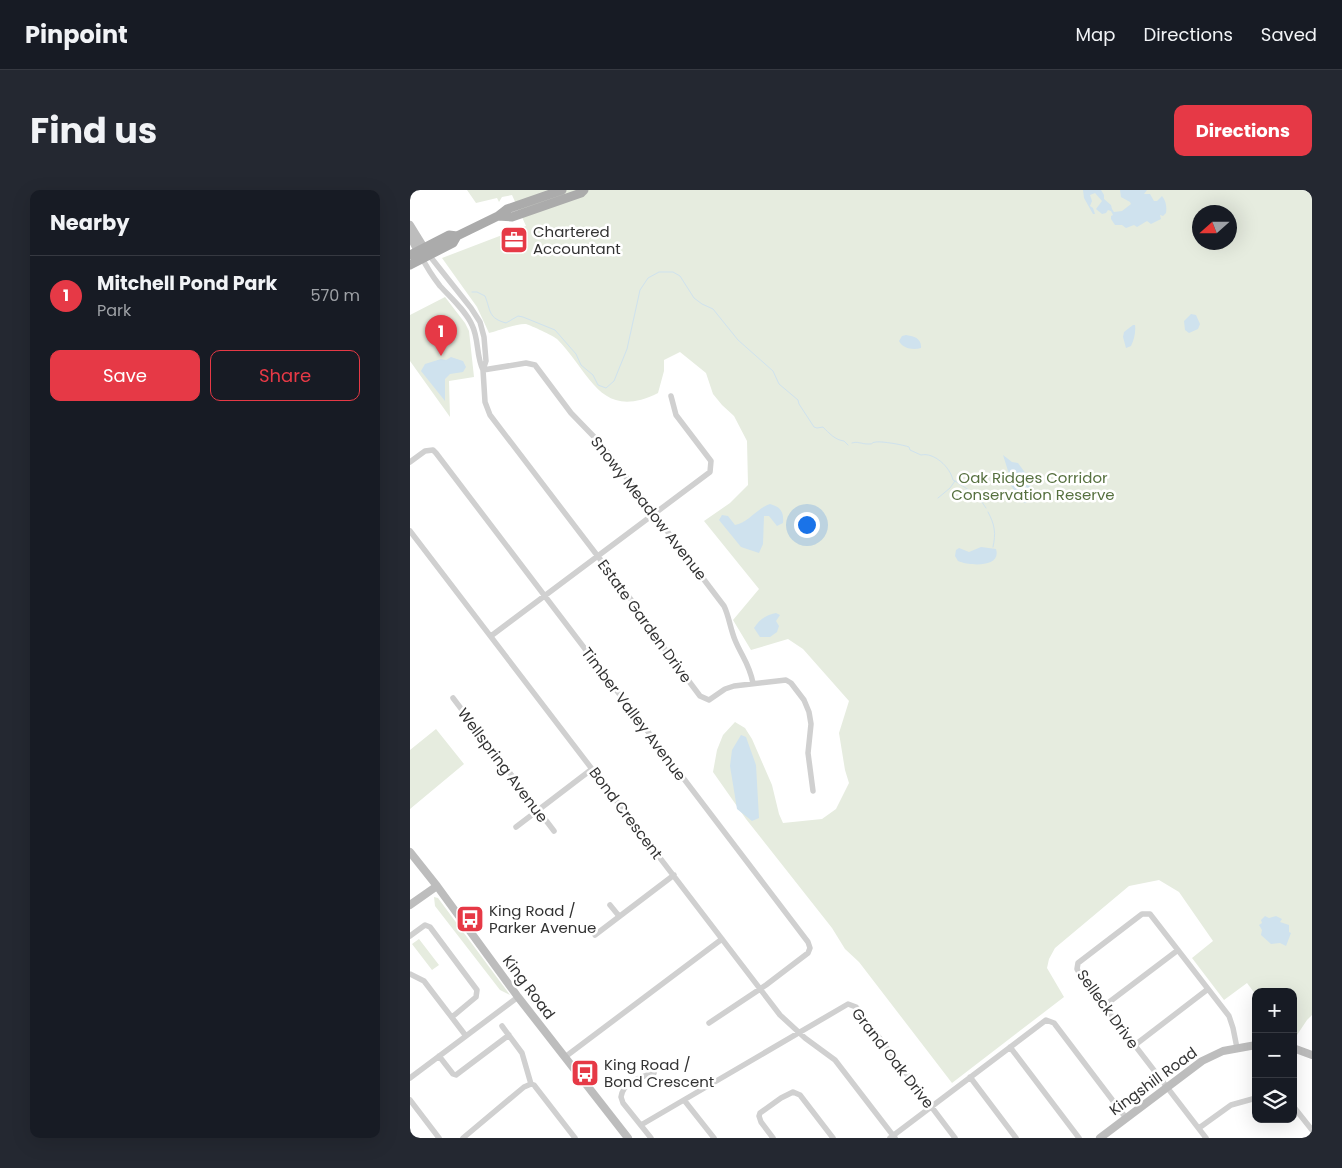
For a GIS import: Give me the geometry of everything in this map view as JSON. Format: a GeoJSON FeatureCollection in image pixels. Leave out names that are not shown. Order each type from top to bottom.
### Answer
{"type":"FeatureCollection","features":[{"type":"Feature","properties":{"kind":"main road"},"geometry":{"type":"LineString","coordinates":[[410,265],[421,253],[449,235],[457,236],[498,216],[507,209],[562,190]]}},
{"type":"Feature","properties":{"kind":"main road"},"geometry":{"type":"LineString","coordinates":[[498,216],[512,216],[581,193],[584,190]]}},
{"type":"Feature","properties":{"kind":"main road"},"geometry":{"type":"LineString","coordinates":[[410,225],[421,253]]}},
{"type":"Feature","properties":{"kind":"main road"},"geometry":{"type":"LineString","coordinates":[[410,236],[421,253]]}},
{"type":"Feature","properties":{"kind":"main road","name":"King Road"},"geometry":{"type":"LineString","coordinates":[[410,852],[518,997],[628,1138]]}},
{"type":"Feature","properties":{"kind":"main road"},"geometry":{"type":"LineString","coordinates":[[410,905],[437,886]]}},
{"type":"Feature","properties":{"kind":"main road","name":"Kingshill Road"},"geometry":{"type":"LineString","coordinates":[[1100,1138],[1202,1060],[1216,1054],[1252,1046]]}},
{"type":"Feature","properties":{"kind":"main road"},"geometry":{"type":"LineString","coordinates":[[1297,1050],[1312,1056]]}},
{"type":"Feature","properties":{"kind":"street","name":"Estate Garden Drive"},"geometry":{"type":"LineString","coordinates":[[421,253],[446,278],[480,322],[484,336],[486,361],[483,370],[485,402],[490,415],[598,556],[702,697],[709,700],[730,687],[786,680],[791,683],[804,700],[811,718],[808,753],[813,791]]}},
{"type":"Feature","properties":{"kind":"street","name":"Estate Garden Drive"},"geometry":{"type":"LineString","coordinates":[[421,253],[439,284],[473,325],[477,338],[478,362],[483,370]]}},
{"type":"Feature","properties":{"kind":"street"},"geometry":{"type":"LineString","coordinates":[[439,284],[446,278]]}},
{"type":"Feature","properties":{"kind":"street","name":"Snowy Meadow Avenue"},"geometry":{"type":"LineString","coordinates":[[483,370],[526,363],[533,364],[571,413],[601,444],[724,606],[728,614],[734,639],[748,663],[753,683]]}},
{"type":"Feature","properties":{"kind":"street"},"geometry":{"type":"LineString","coordinates":[[491,636],[710,472],[711,461],[676,415],[671,396]]}},
{"type":"Feature","properties":{"kind":"street","name":"Timber Valley Avenue"},"geometry":{"type":"LineString","coordinates":[[410,462],[425,451],[433,450],[808,942],[810,948],[808,953],[760,988]]}},
{"type":"Feature","properties":{"kind":"street","name":"Bond Crescent"},"geometry":{"type":"LineString","coordinates":[[410,531],[780,1015],[798,1032],[835,1060],[892,1137]]}},
{"type":"Feature","properties":{"kind":"street","name":"Wellspring Avenue"},"geometry":{"type":"LineString","coordinates":[[453,698],[554,831]]}},
{"type":"Feature","properties":{"kind":"street"},"geometry":{"type":"LineString","coordinates":[[516,827],[592,769]]}},
{"type":"Feature","properties":{"kind":"street"},"geometry":{"type":"LineString","coordinates":[[595,935],[674,875]]}},
{"type":"Feature","properties":{"kind":"street"},"geometry":{"type":"LineString","coordinates":[[610,905],[619,916]]}},
{"type":"Feature","properties":{"kind":"street","name":"Selleck Drive"},"geometry":{"type":"LineString","coordinates":[[1206,1138],[1104,1006],[1076,966],[1142,914],[1148,913],[1232,1022],[1237,1048]]}},
{"type":"Feature","properties":{"kind":"street"},"geometry":{"type":"LineString","coordinates":[[410,936],[425,925],[430,927],[477,990],[478,994],[476,997],[452,1017]]}},
{"type":"Feature","properties":{"kind":"street"},"geometry":{"type":"LineString","coordinates":[[565,1057],[722,939]]}},
{"type":"Feature","properties":{"kind":"street"},"geometry":{"type":"LineString","coordinates":[[1104,1006],[1178,950]]}},
{"type":"Feature","properties":{"kind":"street"},"geometry":{"type":"LineString","coordinates":[[410,974],[424,981],[466,1036]]}},
{"type":"Feature","properties":{"kind":"street"},"geometry":{"type":"LineString","coordinates":[[709,1022],[760,988]]}},
{"type":"Feature","properties":{"kind":"street"},"geometry":{"type":"LineString","coordinates":[[1135,1046],[1208,989]]}},
{"type":"Feature","properties":{"kind":"street"},"geometry":{"type":"LineString","coordinates":[[410,1078],[518,997]]}},
{"type":"Feature","properties":{"kind":"street","name":"Grand Oak Drive"},"geometry":{"type":"LineString","coordinates":[[641,1125],[848,1004],[856,1007],[955,1138]]}},
{"type":"Feature","properties":{"kind":"street"},"geometry":{"type":"LineString","coordinates":[[892,1137],[1046,1020],[1050,1020],[1126,1118]]}},
{"type":"Feature","properties":{"kind":"street"},"geometry":{"type":"LineString","coordinates":[[502,1026],[524,1058],[531,1084],[534,1085],[574,1136],[566,1138]]}},
{"type":"Feature","properties":{"kind":"street"},"geometry":{"type":"LineString","coordinates":[[439,1056],[453,1074],[459,1074],[509,1036]]}},
{"type":"Feature","properties":{"kind":"street"},"geometry":{"type":"LineString","coordinates":[[1010,1047],[1080,1138]]}},
{"type":"Feature","properties":{"kind":"street"},"geometry":{"type":"LineString","coordinates":[[651,1138],[623,1103],[621,1094],[624,1088],[638,1078],[654,1073]]}},
{"type":"Feature","properties":{"kind":"street"},"geometry":{"type":"LineString","coordinates":[[970,1077],[1016,1138]]}},
{"type":"Feature","properties":{"kind":"street"},"geometry":{"type":"LineString","coordinates":[[463,1138],[524,1087],[531,1084]]}},
{"type":"Feature","properties":{"kind":"street"},"geometry":{"type":"LineString","coordinates":[[774,1138],[761,1122],[759,1116],[762,1110],[793,1092],[800,1095],[833,1138]]}},
{"type":"Feature","properties":{"kind":"street"},"geometry":{"type":"LineString","coordinates":[[1199,1128],[1231,1105],[1252,1099]]}},
{"type":"Feature","properties":{"kind":"street"},"geometry":{"type":"LineString","coordinates":[[410,1100],[439,1138]]}},
{"type":"Feature","properties":{"kind":"street"},"geometry":{"type":"LineString","coordinates":[[684,1100],[714,1138]]}},
{"type":"Feature","properties":{"kind":"street"},"geometry":{"type":"LineString","coordinates":[[1297,1111],[1312,1130]]}},
{"type":"Feature","properties":{"kind":"green space","name":"Oak Ridges Corridor Conservation Reserve"},"geometry":{"type":"Polygon","coordinates":[[[467,190],[1312,190],[1312,1015],[1297,1035],[1297,988],[1252,988],[1252,990],[1247,983],[1224,1000],[1192,958],[1213,941],[1179,892],[1159,880],[1129,886],[1055,948],[1047,968],[1064,997],[952,1083],[859,962],[845,949],[832,928],[746,819],[713,772],[717,750],[723,735],[735,722],[745,728],[752,739],[772,785],[783,823],[822,819],[836,809],[849,783],[839,733],[849,701],[803,649],[788,639],[751,650],[733,620],[759,589],[704,521],[730,503],[748,485],[747,441],[734,416],[713,394],[706,373],[680,352],[664,360],[664,371],[658,393],[638,400],[622,401],[609,397],[598,389],[557,339],[547,333],[522,324],[489,333],[477,307],[442,258],[526,226],[512,195],[502,197],[499,202],[497,198],[476,203],[467,190]]]}},
{"type":"Feature","properties":{"kind":"green space"},"geometry":{"type":"Polygon","coordinates":[[[445,297],[469,331],[474,377],[449,381],[450,417],[410,361],[410,315],[445,297]]]}},
{"type":"Feature","properties":{"kind":"green space"},"geometry":{"type":"Polygon","coordinates":[[[436,729],[464,764],[410,809],[410,750],[436,729]]]}},
{"type":"Feature","properties":{"kind":"green space"},"geometry":{"type":"Polygon","coordinates":[[[434,897],[438,898],[510,995],[500,990],[435,906],[434,897]]]}},
{"type":"Feature","properties":{"kind":"green space"},"geometry":{"type":"Polygon","coordinates":[[[419,939],[439,965],[432,970],[412,944],[419,939]]]}},
{"type":"Feature","properties":{"kind":"water"},"geometry":{"type":"Polygon","coordinates":[[[1083,190],[1101,190],[1104,199],[1111,205],[1114,212],[1122,211],[1131,204],[1121,197],[1120,190],[1147,190],[1144,194],[1150,194],[1154,201],[1157,201],[1162,196],[1166,204],[1166,213],[1163,216],[1160,215],[1161,219],[1151,224],[1147,221],[1137,227],[1134,225],[1126,228],[1122,225],[1115,225],[1111,219],[1113,215],[1111,211],[1108,210],[1102,214],[1096,209],[1102,201],[1095,193],[1090,195],[1092,201],[1090,206],[1095,214],[1093,214],[1084,198],[1083,190]]]}},
{"type":"Feature","properties":{"kind":"water"},"geometry":{"type":"Polygon","coordinates":[[[1191,314],[1196,315],[1200,324],[1198,329],[1189,333],[1185,330],[1184,321],[1191,314]]]}},
{"type":"Feature","properties":{"kind":"water"},"geometry":{"type":"Polygon","coordinates":[[[1135,325],[1134,339],[1131,346],[1126,348],[1123,337],[1124,332],[1135,325]]]}},
{"type":"Feature","properties":{"kind":"water"},"geometry":{"type":"Polygon","coordinates":[[[906,335],[919,340],[921,348],[912,349],[903,346],[899,341],[902,336],[906,335]]]}},
{"type":"Feature","properties":{"kind":"water"},"geometry":{"type":"Polygon","coordinates":[[[451,357],[463,361],[466,367],[463,372],[450,374],[445,379],[445,401],[421,371],[425,364],[441,359],[446,360],[451,357]]]}},
{"type":"Feature","properties":{"kind":"water"},"geometry":{"type":"Polygon","coordinates":[[[1003,455],[1012,462],[1018,463],[1031,483],[1026,503],[1023,502],[1009,483],[1009,474],[1003,455]]]}},
{"type":"Feature","properties":{"kind":"water"},"geometry":{"type":"Polygon","coordinates":[[[770,504],[781,511],[783,523],[777,526],[769,516],[764,516],[763,544],[759,553],[741,547],[719,520],[722,515],[728,516],[735,525],[740,524],[770,504]]]}},
{"type":"Feature","properties":{"kind":"water"},"geometry":{"type":"Polygon","coordinates":[[[981,547],[996,549],[997,555],[994,560],[983,564],[969,564],[958,561],[955,556],[956,550],[959,548],[969,552],[981,547]]]}},
{"type":"Feature","properties":{"kind":"water"},"geometry":{"type":"Polygon","coordinates":[[[776,613],[780,615],[776,621],[779,626],[777,632],[770,637],[760,637],[754,628],[764,618],[776,613]]]}},
{"type":"Feature","properties":{"kind":"water"},"geometry":{"type":"Polygon","coordinates":[[[741,735],[746,737],[756,765],[759,818],[752,821],[737,809],[730,766],[732,750],[741,735]]]}},
{"type":"Feature","properties":{"kind":"water"},"geometry":{"type":"Polygon","coordinates":[[[1265,916],[1269,918],[1276,916],[1282,919],[1280,922],[1289,925],[1289,932],[1291,933],[1286,946],[1280,943],[1271,944],[1261,935],[1262,930],[1259,925],[1265,916]]]}},
{"type":"Feature","properties":{"kind":"waterway"},"geometry":{"type":"LineString","coordinates":[[472,292],[485,296],[491,313],[500,321],[506,323],[518,316],[555,330],[576,354],[581,365],[593,375],[598,385],[606,388],[614,381],[627,349],[640,290],[648,278],[659,272],[673,272],[680,276],[694,298],[713,309],[738,340],[773,371],[779,384],[798,400],[814,427],[823,427],[832,436],[844,441],[848,445]]}},
{"type":"Feature","properties":{"kind":"waterway"},"geometry":{"type":"LineString","coordinates":[[852,443],[870,444],[879,442],[898,444],[909,447],[910,450],[921,455],[936,458],[949,470],[953,480],[976,496],[986,508]]}},
{"type":"Feature","properties":{"kind":"waterway"},"geometry":{"type":"LineString","coordinates":[[938,498],[955,481]]}},
{"type":"Feature","properties":{"kind":"waterway"},"geometry":{"type":"LineString","coordinates":[[988,512],[994,529],[993,547]]}},
{"type":"Feature","properties":{"kind":"place","name":"Chartered Accountant"},"geometry":{"type":"Point","coordinates":[514,240]}},
{"type":"Feature","properties":{"kind":"place","name":"Mitchell Pond Park"},"geometry":{"type":"Point","coordinates":[441,356]}},
{"type":"Feature","properties":{"kind":"place","name":"King Road / Parker Avenue"},"geometry":{"type":"Point","coordinates":[470,919]}},
{"type":"Feature","properties":{"kind":"place","name":"King Road / Bond Crescent"},"geometry":{"type":"Point","coordinates":[585,1073]}}]}
